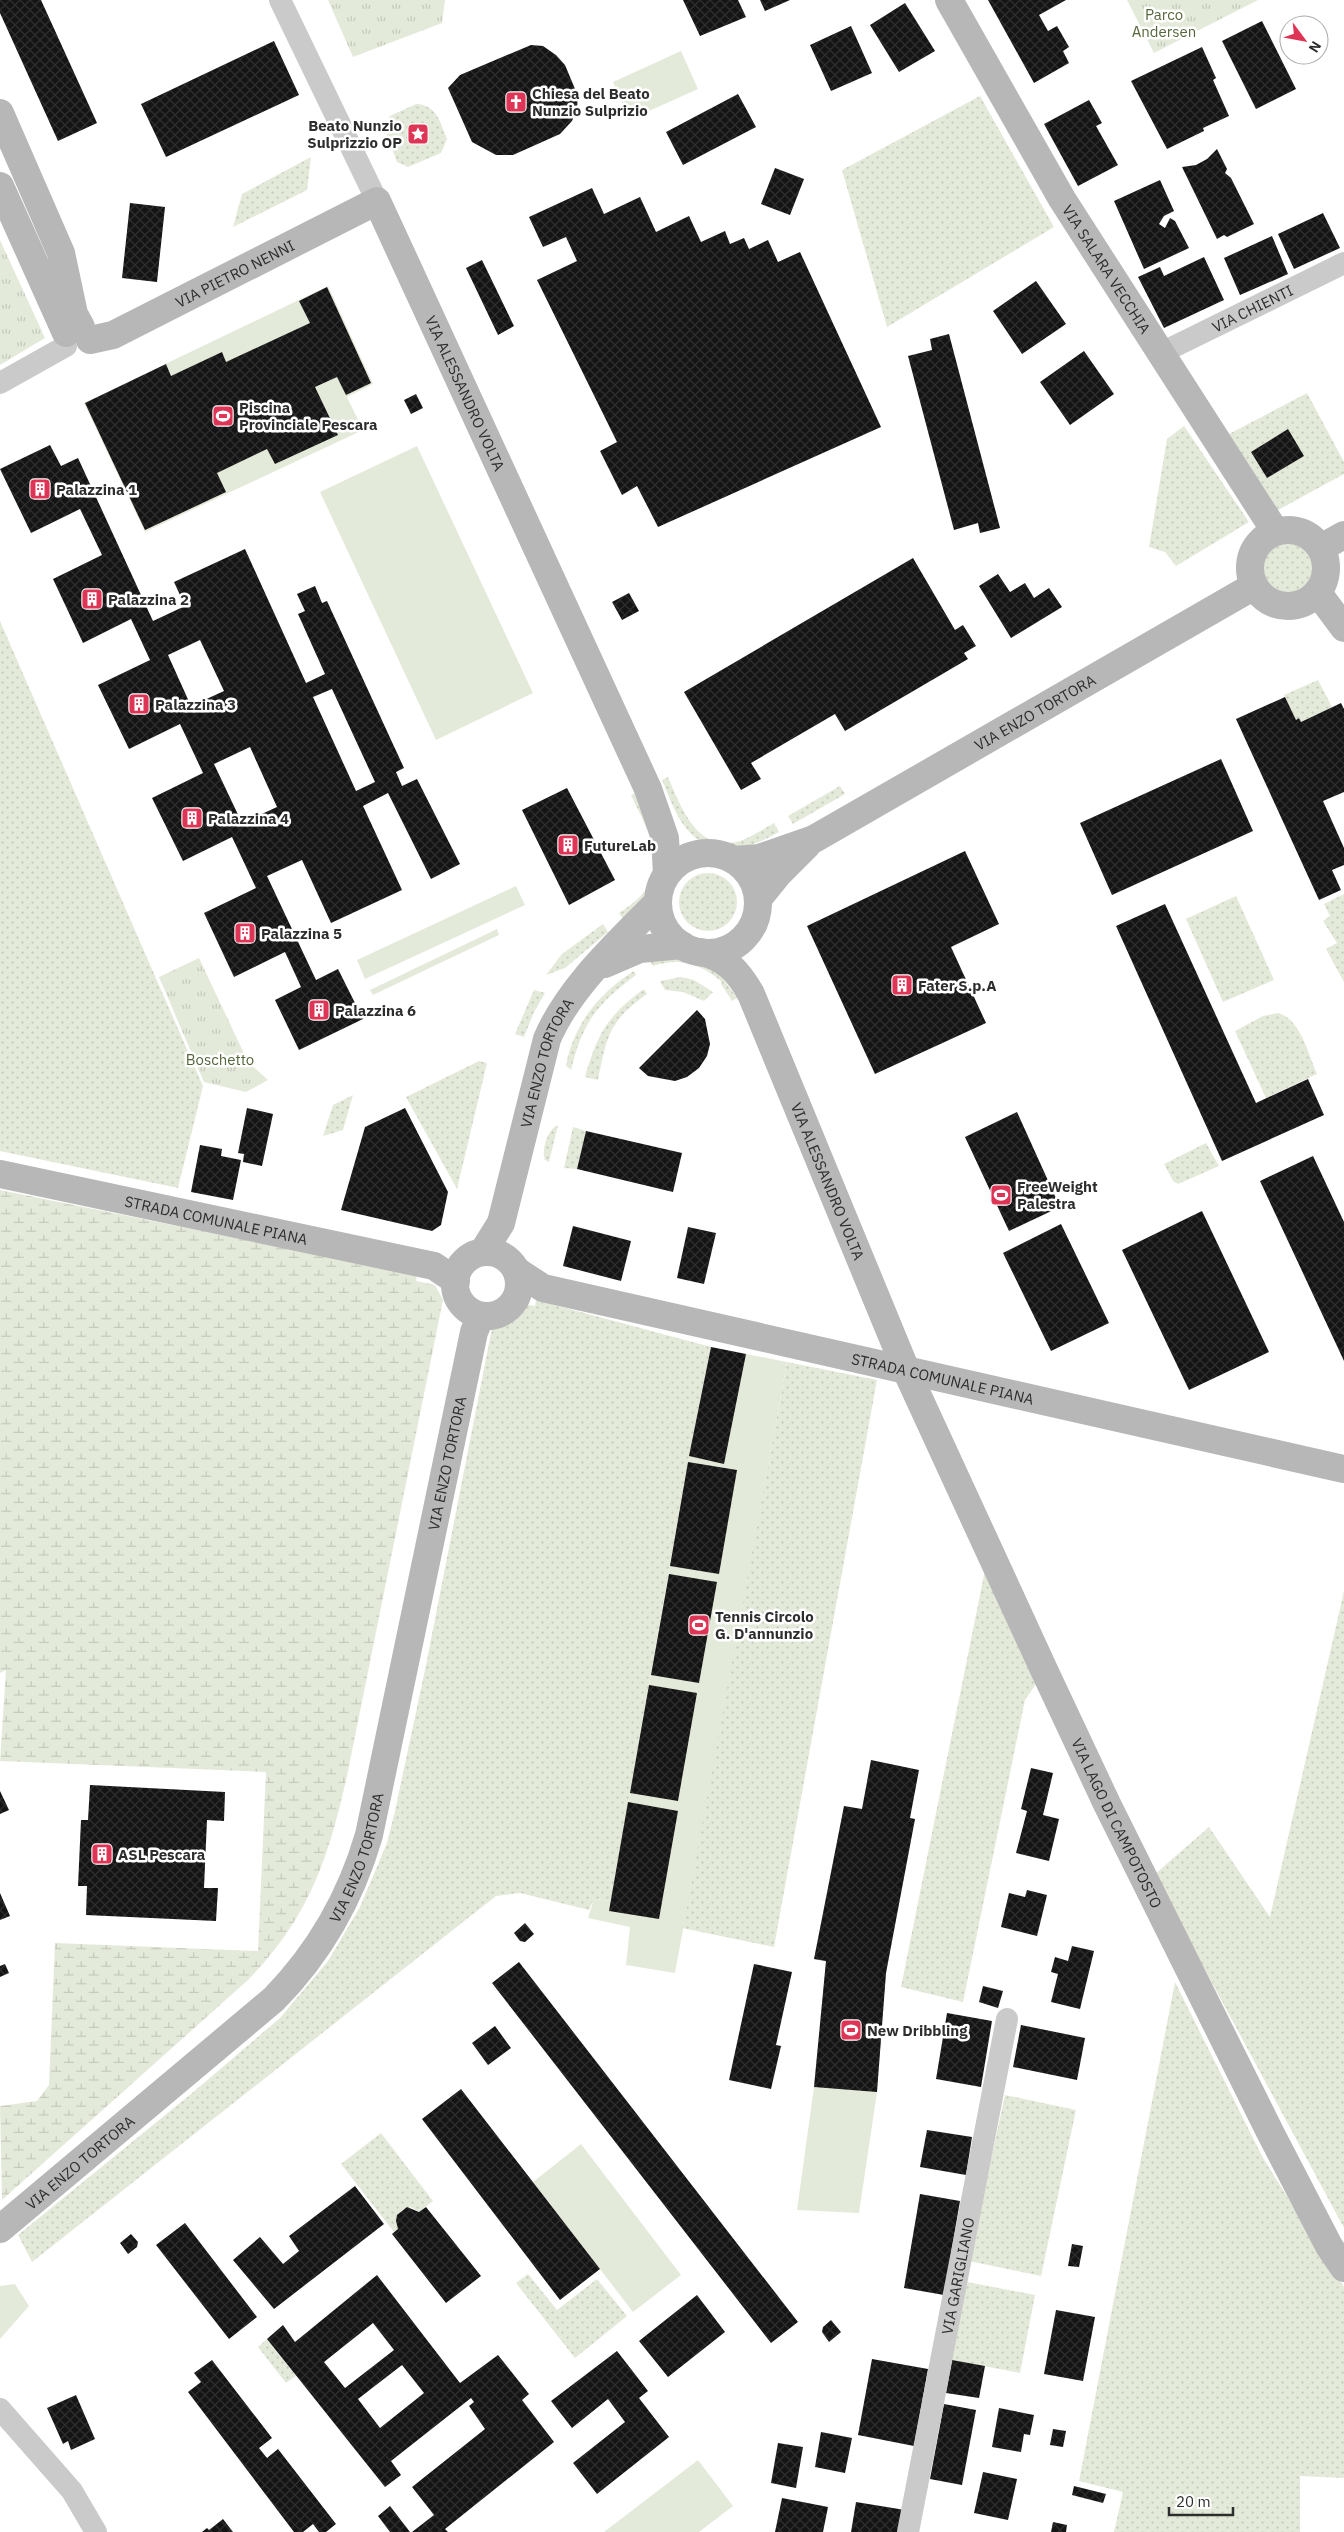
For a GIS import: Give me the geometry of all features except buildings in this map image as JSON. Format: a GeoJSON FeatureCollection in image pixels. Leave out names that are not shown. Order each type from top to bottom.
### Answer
{"type":"FeatureCollection","features":[{"type":"Feature","properties":{"kind":"street","name":"VIA ALESSANDRO VOLTA"},"geometry":{"type":"LineString","coordinates":[[280,0],[377,201],[648,788],[665,838],[667,874]]}},
{"type":"Feature","properties":{"kind":"street","name":"VIA SALARA VECCHIA"},"geometry":{"type":"LineString","coordinates":[[949,0],[1062,199],[1159,354],[1275,531]]}},
{"type":"Feature","properties":{"kind":"street"},"geometry":{"type":"LineString","coordinates":[[0,113],[61,253],[74,314],[76,336]]}},
{"type":"Feature","properties":{"kind":"street"},"geometry":{"type":"LineString","coordinates":[[0,186],[76,336]]}},
{"type":"Feature","properties":{"kind":"street","name":"VIA PIETRO NENNI"},"geometry":{"type":"LineString","coordinates":[[76,336],[113,335],[377,201]]}},
{"type":"Feature","properties":{"kind":"street","name":"VIA CHIENTI"},"geometry":{"type":"LineString","coordinates":[[1159,354],[1344,263]]}},
{"type":"Feature","properties":{"kind":"street"},"geometry":{"type":"LineString","coordinates":[[0,383],[76,336]]}},
{"type":"Feature","properties":{"kind":"street"},"geometry":{"type":"LineString","coordinates":[[1288,529],[1301,531],[1313,538],[1333,542],[1326,559],[1327,571],[1324,583],[1318,593],[1309,601],[1297,606],[1284,606],[1272,603],[1262,596],[1254,586],[1250,565],[1252,554],[1258,544],[1275,531],[1288,529]]}},
{"type":"Feature","properties":{"kind":"street","name":"VIA ENZO TORTORA"},"geometry":{"type":"LineString","coordinates":[[722,856],[759,858],[814,839],[1254,586]]}},
{"type":"Feature","properties":{"kind":"street"},"geometry":{"type":"LineString","coordinates":[[1318,593],[1344,628]]}},
{"type":"Feature","properties":{"kind":"street","name":"VIA ALESSANDRO VOLTA"},"geometry":{"type":"LineString","coordinates":[[648,788],[681,832],[722,856]]}},
{"type":"Feature","properties":{"kind":"street","name":"VIA ENZO TORTORA"},"geometry":{"type":"LineString","coordinates":[[758,899],[779,873],[814,839]]}},
{"type":"Feature","properties":{"kind":"street"},"geometry":{"type":"LineString","coordinates":[[722,856],[746,870],[754,884],[758,899],[757,911],[748,932],[727,949],[691,949],[669,934],[661,919],[658,902],[661,887],[667,874],[686,858],[722,856]]}},
{"type":"Feature","properties":{"kind":"street","name":"VIA ENZO TORTORA"},"geometry":{"type":"LineString","coordinates":[[491,1270],[547,1039],[565,1003],[580,984],[658,902]]}},
{"type":"Feature","properties":{"kind":"street","name":"VIA ALESSANDRO VOLTA"},"geometry":{"type":"LineString","coordinates":[[748,932],[748,970],[751,994]]}},
{"type":"Feature","properties":{"kind":"street","name":"VIA ENZO TORTORA"},"geometry":{"type":"LineString","coordinates":[[595,970],[640,949],[691,949]]}},
{"type":"Feature","properties":{"kind":"street","name":"VIA ALESSANDRO VOLTA"},"geometry":{"type":"LineString","coordinates":[[691,949],[720,958],[731,966],[741,976],[751,994],[906,1370]]}},
{"type":"Feature","properties":{"kind":"street","name":"STRADA COMUNALE PIANA"},"geometry":{"type":"LineString","coordinates":[[0,1174],[434,1266],[491,1270],[528,1291],[544,1288],[1344,1469]]}},
{"type":"Feature","properties":{"kind":"street"},"geometry":{"type":"LineString","coordinates":[[491,1270],[508,1308],[476,1311],[458,1295],[491,1270]]}},
{"type":"Feature","properties":{"kind":"street","name":"VIA ENZO TORTORA"},"geometry":{"type":"LineString","coordinates":[[0,2229],[274,1998],[309,1959],[337,1915],[350,1888],[369,1835],[477,1323],[476,1311]]}},
{"type":"Feature","properties":{"kind":"street","name":"VIA LAGO DI CAMPOTOSTO"},"geometry":{"type":"LineString","coordinates":[[906,1370],[1107,1804],[1271,2134],[1330,2246],[1344,2268]]}},
{"type":"Feature","properties":{"kind":"street","name":"VIA GARIGLIANO"},"geometry":{"type":"LineString","coordinates":[[908,2532],[1007,2019]]}},
{"type":"Feature","properties":{"kind":"street"},"geometry":{"type":"LineString","coordinates":[[0,2408],[72,2491],[96,2532]]}},
{"type":"Feature","properties":{"kind":"green space"},"geometry":{"type":"Polygon","coordinates":[[[328,0],[445,0],[442,23],[353,57],[328,0]]]}},
{"type":"Feature","properties":{"kind":"green space","name":"Parco Andersen"},"geometry":{"type":"Polygon","coordinates":[[[1127,0],[1258,0],[1154,53],[1127,0]]]}},
{"type":"Feature","properties":{"kind":"green space"},"geometry":{"type":"Polygon","coordinates":[[[681,51],[698,89],[629,120],[613,82],[681,51]]]}},
{"type":"Feature","properties":{"kind":"green space"},"geometry":{"type":"Polygon","coordinates":[[[980,96],[1054,227],[887,327],[842,170],[980,96]]]}},
{"type":"Feature","properties":{"kind":"green space"},"geometry":{"type":"Polygon","coordinates":[[[416,104],[429,107],[433,111],[440,121],[447,139],[441,153],[408,167],[397,162],[384,127],[390,116],[416,104]]]}},
{"type":"Feature","properties":{"kind":"green space"},"geometry":{"type":"Polygon","coordinates":[[[311,157],[307,190],[233,227],[242,194],[311,157]]]}},
{"type":"Feature","properties":{"kind":"green space"},"geometry":{"type":"Polygon","coordinates":[[[0,240],[45,338],[0,365],[0,240]]]}},
{"type":"Feature","properties":{"kind":"green space","name":"Piscina Provinciale Pescara"},"geometry":{"type":"Polygon","coordinates":[[[328,286],[373,384],[347,397],[363,430],[145,532],[84,403],[328,286]]]}},
{"type":"Feature","properties":{"kind":"green space"},"geometry":{"type":"Polygon","coordinates":[[[1307,393],[1344,462],[1344,474],[1278,510],[1229,434],[1307,393]]]}},
{"type":"Feature","properties":{"kind":"green space"},"geometry":{"type":"Polygon","coordinates":[[[1184,426],[1249,522],[1176,566],[1165,552],[1149,547],[1167,439],[1184,426]]]}},
{"type":"Feature","properties":{"kind":"green space"},"geometry":{"type":"Polygon","coordinates":[[[417,446],[533,693],[436,740],[320,492],[417,446]]]}},
{"type":"Feature","properties":{"kind":"green space"},"geometry":{"type":"Polygon","coordinates":[[[1289,540],[1305,545],[1313,553],[1318,569],[1313,585],[1305,593],[1289,598],[1273,593],[1265,585],[1260,569],[1265,553],[1273,545],[1289,540]]]}},
{"type":"Feature","properties":{"kind":"green space"},"geometry":{"type":"Polygon","coordinates":[[[0,621],[203,1086],[178,1188],[0,1151],[0,621]]]}},
{"type":"Feature","properties":{"kind":"green space"},"geometry":{"type":"Polygon","coordinates":[[[1318,680],[1332,707],[1301,722],[1299,718],[1296,720],[1284,695],[1318,680]]]}},
{"type":"Feature","properties":{"kind":"green space"},"geometry":{"type":"Polygon","coordinates":[[[668,777],[685,814],[702,834],[712,841],[725,843],[740,841],[774,823],[779,832],[744,847],[719,849],[708,845],[697,839],[686,828],[679,817],[662,780],[668,777]]]}},
{"type":"Feature","properties":{"kind":"green space"},"geometry":{"type":"Polygon","coordinates":[[[840,786],[845,794],[793,824],[788,816],[840,786]]]}},
{"type":"Feature","properties":{"kind":"green space"},"geometry":{"type":"Polygon","coordinates":[[[637,792],[658,835],[660,876],[653,894],[625,922],[619,913],[637,900],[648,887],[654,873],[655,859],[652,844],[631,795],[637,792]]]}},
{"type":"Feature","properties":{"kind":"green space"},"geometry":{"type":"Polygon","coordinates":[[[702,873],[714,873],[729,881],[737,896],[737,908],[729,923],[714,931],[702,931],[687,923],[679,908],[679,896],[687,881],[702,873]]]}},
{"type":"Feature","properties":{"kind":"green space"},"geometry":{"type":"Polygon","coordinates":[[[516,886],[525,905],[365,979],[357,960],[516,886]]]}},
{"type":"Feature","properties":{"kind":"green space"},"geometry":{"type":"Polygon","coordinates":[[[1344,894],[1344,982],[1326,949],[1337,943],[1323,921],[1330,916],[1324,904],[1344,894]]]}},
{"type":"Feature","properties":{"kind":"green space"},"geometry":{"type":"Polygon","coordinates":[[[1236,896],[1274,980],[1223,1002],[1186,919],[1236,896]]]}},
{"type":"Feature","properties":{"kind":"green space"},"geometry":{"type":"Polygon","coordinates":[[[603,924],[608,932],[565,968],[546,975],[562,954],[603,924]]]}},
{"type":"Feature","properties":{"kind":"green space"},"geometry":{"type":"Polygon","coordinates":[[[497,929],[499,935],[373,995],[370,990],[497,929]]]}},
{"type":"Feature","properties":{"kind":"green space"},"geometry":{"type":"Polygon","coordinates":[[[686,956],[718,972],[737,998],[732,1001],[721,984],[722,982],[698,967],[682,962],[663,963],[653,966],[650,962],[686,956]]]}},
{"type":"Feature","properties":{"kind":"green space","name":"Boschetto"},"geometry":{"type":"Polygon","coordinates":[[[199,958],[248,1062],[268,1080],[246,1092],[204,1082],[159,977],[199,958]]]}},
{"type":"Feature","properties":{"kind":"green space"},"geometry":{"type":"Polygon","coordinates":[[[634,971],[636,975],[601,1006],[586,1027],[571,1070],[566,1065],[575,1036],[582,1023],[610,989],[634,971]]]}},
{"type":"Feature","properties":{"kind":"green space"},"geometry":{"type":"Polygon","coordinates":[[[681,977],[694,980],[713,992],[704,1001],[683,992],[665,990],[660,981],[681,977]]]}},
{"type":"Feature","properties":{"kind":"green space"},"geometry":{"type":"Polygon","coordinates":[[[644,989],[647,994],[617,1021],[607,1041],[598,1080],[585,1077],[594,1048],[612,1017],[644,989]]]}},
{"type":"Feature","properties":{"kind":"green space"},"geometry":{"type":"Polygon","coordinates":[[[534,990],[545,993],[534,1012],[524,1037],[515,1034],[534,990]]]}},
{"type":"Feature","properties":{"kind":"green space"},"geometry":{"type":"Polygon","coordinates":[[[1278,1013],[1286,1016],[1298,1030],[1317,1074],[1266,1098],[1235,1031],[1263,1016],[1278,1013]]]}},
{"type":"Feature","properties":{"kind":"green space"},"geometry":{"type":"Polygon","coordinates":[[[479,1061],[487,1063],[457,1189],[406,1097],[479,1061]]]}},
{"type":"Feature","properties":{"kind":"green space"},"geometry":{"type":"Polygon","coordinates":[[[353,1095],[343,1130],[323,1136],[333,1105],[353,1095]]]}},
{"type":"Feature","properties":{"kind":"green space"},"geometry":{"type":"Polygon","coordinates":[[[558,1125],[549,1162],[545,1160],[544,1156],[545,1146],[548,1135],[558,1125]]]}},
{"type":"Feature","properties":{"kind":"green space"},"geometry":{"type":"Polygon","coordinates":[[[573,1127],[586,1131],[577,1169],[564,1168],[573,1127]]]}},
{"type":"Feature","properties":{"kind":"green space"},"geometry":{"type":"Polygon","coordinates":[[[1206,1143],[1219,1166],[1178,1184],[1173,1181],[1164,1164],[1206,1143]]]}},
{"type":"Feature","properties":{"kind":"green space"},"geometry":{"type":"Polygon","coordinates":[[[0,1190],[417,1274],[416,1281],[435,1285],[443,1300],[347,1776],[332,1834],[313,1886],[287,1933],[248,1980],[2,2200],[0,2106],[37,2101],[49,2085],[55,1943],[258,1951],[266,1772],[0,1761],[6,1670],[0,1673],[0,1190]]]}},
{"type":"Feature","properties":{"kind":"green space"},"geometry":{"type":"Polygon","coordinates":[[[536,1300],[711,1347],[688,1462],[611,1901],[594,1899],[589,1910],[520,1893],[496,1896],[32,2262],[18,2235],[191,2094],[280,2018],[328,1961],[360,1907],[387,1843],[395,1811],[426,1665],[493,1323],[513,1314],[523,1304],[535,1306],[536,1300]]]}},
{"type":"Feature","properties":{"kind":"green space","name":"Tennis Circolo G. D'annunzio"},"geometry":{"type":"Polygon","coordinates":[[[711,1347],[787,1362],[675,1973],[626,1965],[630,1927],[588,1918],[594,1899],[611,1901],[688,1462],[711,1347]]]}},
{"type":"Feature","properties":{"kind":"green space"},"geometry":{"type":"Polygon","coordinates":[[[787,1362],[877,1380],[774,1947],[682,1928],[787,1362]]]}},
{"type":"Feature","properties":{"kind":"green space"},"geometry":{"type":"Polygon","coordinates":[[[985,1570],[1036,1684],[1025,1700],[963,2002],[901,1987],[985,1570]]]}},
{"type":"Feature","properties":{"kind":"green space"},"geometry":{"type":"Polygon","coordinates":[[[1344,1591],[1344,2228],[1154,1875],[1209,1827],[1270,1917],[1344,1591]]]}},
{"type":"Feature","properties":{"kind":"green space","name":"New Dribbling"},"geometry":{"type":"Polygon","coordinates":[[[844,1806],[915,1819],[886,1973],[877,2092],[859,2213],[797,2210],[814,2087],[826,1962],[814,1959],[844,1806]]]}},
{"type":"Feature","properties":{"kind":"green space"},"geometry":{"type":"Polygon","coordinates":[[[1175,1982],[1263,2158],[1344,2287],[1344,2478],[1300,2476],[1300,2532],[1114,2532],[1123,2492],[1079,2481],[1175,1982]]]}},
{"type":"Feature","properties":{"kind":"green space"},"geometry":{"type":"Polygon","coordinates":[[[1005,2095],[1076,2110],[1041,2276],[969,2261],[1005,2095]]]}},
{"type":"Feature","properties":{"kind":"green space"},"geometry":{"type":"Polygon","coordinates":[[[381,2133],[433,2201],[419,2212],[411,2207],[402,2210],[396,2221],[398,2229],[394,2232],[341,2164],[381,2133]]]}},
{"type":"Feature","properties":{"kind":"green space"},"geometry":{"type":"Polygon","coordinates":[[[581,2144],[681,2275],[633,2312],[533,2182],[581,2144]]]}},
{"type":"Feature","properties":{"kind":"green space"},"geometry":{"type":"Polygon","coordinates":[[[528,2274],[557,2310],[597,2279],[627,2316],[575,2358],[516,2283],[528,2274]]]}},
{"type":"Feature","properties":{"kind":"green space"},"geometry":{"type":"Polygon","coordinates":[[[967,2282],[1035,2295],[1020,2373],[952,2360],[967,2282]]]}},
{"type":"Feature","properties":{"kind":"green space"},"geometry":{"type":"Polygon","coordinates":[[[15,2284],[29,2306],[0,2339],[0,2286],[15,2284]]]}},
{"type":"Feature","properties":{"kind":"green space"},"geometry":{"type":"Polygon","coordinates":[[[267,2339],[296,2376],[286,2383],[258,2347],[267,2339]]]}},
{"type":"Feature","properties":{"kind":"green space"},"geometry":{"type":"Polygon","coordinates":[[[698,2460],[733,2506],[699,2532],[604,2532],[698,2460]]]}},
{"type":"Feature","properties":{"kind":"place","name":"Chiesa del Beato Nunzio Sulprizio"},"geometry":{"type":"Point","coordinates":[516,102]}},
{"type":"Feature","properties":{"kind":"place","name":"Beato Nunzio Sulprizzio OP"},"geometry":{"type":"Point","coordinates":[418,134]}},
{"type":"Feature","properties":{"kind":"place","name":"Piscina Provinciale Pescara"},"geometry":{"type":"Point","coordinates":[223,416]}},
{"type":"Feature","properties":{"kind":"place","name":"Palazzina 1"},"geometry":{"type":"Point","coordinates":[40,489]}},
{"type":"Feature","properties":{"kind":"place","name":"Palazzina 2"},"geometry":{"type":"Point","coordinates":[92,599]}},
{"type":"Feature","properties":{"kind":"place","name":"Palazzina 3"},"geometry":{"type":"Point","coordinates":[139,704]}},
{"type":"Feature","properties":{"kind":"place","name":"Palazzina 4"},"geometry":{"type":"Point","coordinates":[192,818]}},
{"type":"Feature","properties":{"kind":"place","name":"FutureLab"},"geometry":{"type":"Point","coordinates":[568,845]}},
{"type":"Feature","properties":{"kind":"place","name":"Palazzina 5"},"geometry":{"type":"Point","coordinates":[245,933]}},
{"type":"Feature","properties":{"kind":"place","name":"Fater S.p.A"},"geometry":{"type":"Point","coordinates":[902,985]}},
{"type":"Feature","properties":{"kind":"place","name":"Palazzina 6"},"geometry":{"type":"Point","coordinates":[319,1010]}},
{"type":"Feature","properties":{"kind":"place","name":"FreeWeight Palestra"},"geometry":{"type":"Point","coordinates":[1001,1195]}},
{"type":"Feature","properties":{"kind":"place","name":"Tennis Circolo G. D'annunzio"},"geometry":{"type":"Point","coordinates":[699,1625]}},
{"type":"Feature","properties":{"kind":"place","name":"ASL Pescara"},"geometry":{"type":"Point","coordinates":[102,1854]}},
{"type":"Feature","properties":{"kind":"place","name":"New Dribbling"},"geometry":{"type":"Point","coordinates":[851,2030]}}]}
